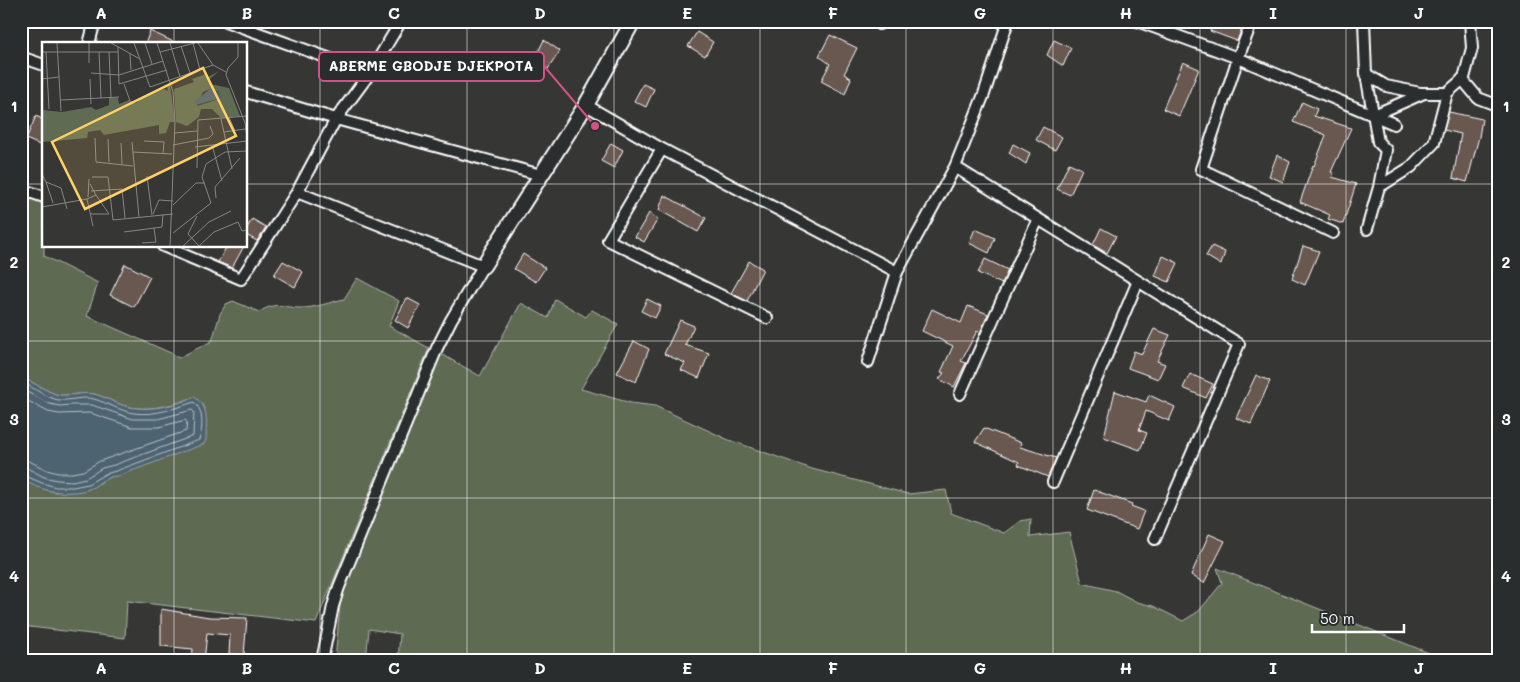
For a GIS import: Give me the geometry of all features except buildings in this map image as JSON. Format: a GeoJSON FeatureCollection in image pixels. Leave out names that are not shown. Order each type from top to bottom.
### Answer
{"type":"FeatureCollection","features":[{"type":"Feature","properties":{"kind":"street"},"geometry":{"type":"LineString","coordinates":[[90,42],[96,21]]}},
{"type":"Feature","properties":{"kind":"street"},"geometry":{"type":"LineString","coordinates":[[225,21],[370,73]]}},
{"type":"Feature","properties":{"kind":"street"},"geometry":{"type":"LineString","coordinates":[[168,248],[241,279],[297,192],[336,119],[370,73],[401,21]]}},
{"type":"Feature","properties":{"kind":"street"},"geometry":{"type":"LineString","coordinates":[[322,661],[333,606],[339,587],[437,348],[483,266],[586,105],[633,21]]}},
{"type":"Feature","properties":{"kind":"street"},"geometry":{"type":"LineString","coordinates":[[868,362],[897,272],[955,167],[984,94],[1008,21]]}},
{"type":"Feature","properties":{"kind":"street"},"geometry":{"type":"LineString","coordinates":[[1137,21],[1238,58],[1394,124]]}},
{"type":"Feature","properties":{"kind":"street"},"geometry":{"type":"LineString","coordinates":[[1252,21],[1201,170],[1333,233]]}},
{"type":"Feature","properties":{"kind":"street"},"geometry":{"type":"LineString","coordinates":[[1364,21],[1366,74],[1378,142],[1386,150],[1379,187],[1367,229]]}},
{"type":"Feature","properties":{"kind":"street"},"geometry":{"type":"LineString","coordinates":[[1379,187],[1411,167],[1434,143],[1447,93],[1462,79],[1472,48],[1470,21]]}},
{"type":"Feature","properties":{"kind":"street"},"geometry":{"type":"LineString","coordinates":[[21,57],[42,64]]}},
{"type":"Feature","properties":{"kind":"street"},"geometry":{"type":"LineString","coordinates":[[1366,74],[1386,86],[1425,93],[1447,93]]}},
{"type":"Feature","properties":{"kind":"street"},"geometry":{"type":"LineString","coordinates":[[1462,79],[1478,98],[1499,106]]}},
{"type":"Feature","properties":{"kind":"street"},"geometry":{"type":"LineString","coordinates":[[248,93],[336,119],[541,175]]}},
{"type":"Feature","properties":{"kind":"street"},"geometry":{"type":"LineString","coordinates":[[1374,115],[1425,93]]}},
{"type":"Feature","properties":{"kind":"street"},"geometry":{"type":"LineString","coordinates":[[586,105],[662,149],[897,272]]}},
{"type":"Feature","properties":{"kind":"street"},"geometry":{"type":"LineString","coordinates":[[662,149],[608,240],[767,318]]}},
{"type":"Feature","properties":{"kind":"street"},"geometry":{"type":"LineString","coordinates":[[955,167],[1239,344],[1155,539]]}},
{"type":"Feature","properties":{"kind":"street"},"geometry":{"type":"LineString","coordinates":[[21,189],[42,196]]}},
{"type":"Feature","properties":{"kind":"street"},"geometry":{"type":"LineString","coordinates":[[297,192],[483,266]]}},
{"type":"Feature","properties":{"kind":"street"},"geometry":{"type":"LineString","coordinates":[[960,394],[1038,219]]}},
{"type":"Feature","properties":{"kind":"street"},"geometry":{"type":"LineString","coordinates":[[1053,482],[1138,281]]}},
{"type":"Feature","properties":{"kind":"green space"},"geometry":{"type":"Polygon","coordinates":[[[21,196],[42,203],[42,248],[44,248],[44,256],[98,283],[87,316],[173,354],[178,358],[212,341],[220,314],[226,304],[233,301],[259,312],[276,305],[295,308],[312,307],[344,299],[357,278],[399,301],[389,326],[429,348],[316,623],[127,601],[125,638],[21,626],[21,477],[41,488],[55,492],[100,483],[107,478],[130,470],[194,397],[167,406],[148,408],[128,407],[94,394],[55,394],[21,377],[21,196]]]}},
{"type":"Feature","properties":{"kind":"green space"},"geometry":{"type":"Polygon","coordinates":[[[555,299],[586,317],[592,310],[618,324],[581,389],[631,403],[655,406],[729,440],[812,469],[908,494],[946,490],[951,513],[1004,533],[1020,521],[1031,519],[1030,537],[1069,532],[1082,583],[1116,591],[1183,621],[1199,611],[1222,583],[1217,568],[1449,661],[398,661],[400,634],[369,629],[366,661],[335,661],[340,605],[344,589],[441,354],[480,376],[521,303],[548,318],[555,299]]]}},
{"type":"Feature","properties":{"kind":"water"},"geometry":{"type":"Polygon","coordinates":[[[21,377],[55,394],[94,394],[128,407],[157,408],[176,404],[194,397],[203,405],[205,410],[206,440],[204,444],[114,476],[89,489],[63,492],[35,486],[21,477],[21,377]]]}},
{"type":"Feature","properties":{"kind":"place","name":"ABERME GBODJE DJEKPOTA"},"geometry":{"type":"Point","coordinates":[595,126]}}]}
